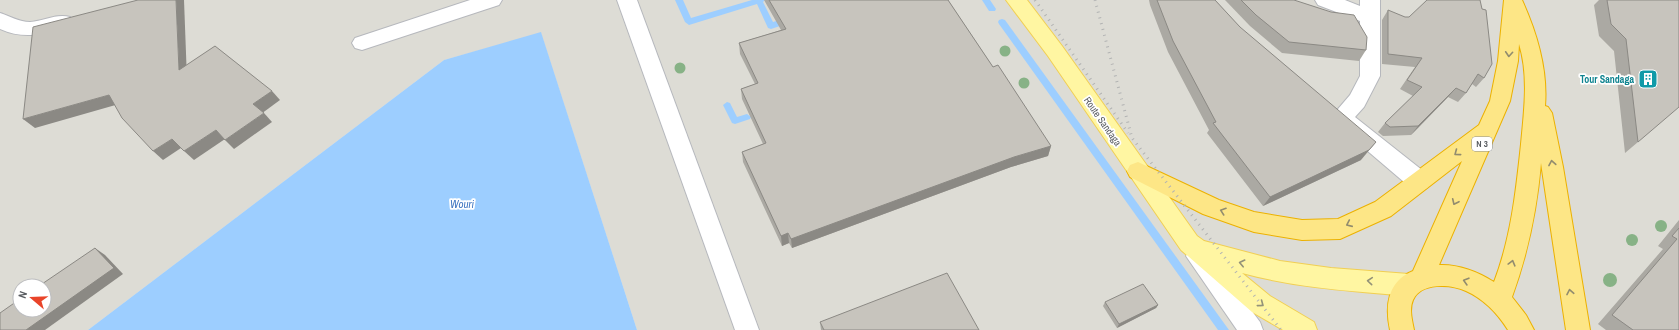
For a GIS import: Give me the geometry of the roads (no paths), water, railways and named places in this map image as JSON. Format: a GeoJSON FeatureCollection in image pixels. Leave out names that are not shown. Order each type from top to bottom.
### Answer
{"type":"FeatureCollection","features":[{"type":"Feature","properties":{"kind":"highway","name":"N 3"},"geometry":{"type":"LineString","coordinates":[[1499,300],[1511,268],[1526,205],[1536,94],[1530,46],[1513,1]]}},
{"type":"Feature","properties":{"kind":"highway","name":"N 3"},"geometry":{"type":"LineString","coordinates":[[1416,281],[1488,130],[1500,101],[1508,61],[1513,1]]}},
{"type":"Feature","properties":{"kind":"highway"},"geometry":{"type":"LineString","coordinates":[[1536,94],[1546,135],[1559,202],[1568,282],[1578,330]]}},
{"type":"Feature","properties":{"kind":"highway"},"geometry":{"type":"LineString","coordinates":[[1138,171],[1211,207],[1254,222],[1302,230],[1340,229],[1383,210],[1419,181],[1488,130]]}},
{"type":"Feature","properties":{"kind":"highway"},"geometry":{"type":"LineString","coordinates":[[1402,330],[1398,320],[1398,306],[1402,294],[1416,281],[1446,275],[1474,283],[1499,300],[1515,316],[1522,330]]}},
{"type":"Feature","properties":{"kind":"main road","name":"Route Sandaga"},"geometry":{"type":"LineString","coordinates":[[1016,0],[1055,51],[1188,243],[1261,304],[1306,330]]}},
{"type":"Feature","properties":{"kind":"main road"},"geometry":{"type":"LineString","coordinates":[[1188,243],[1227,260],[1272,270],[1321,277],[1416,281]]}},
{"type":"Feature","properties":{"kind":"street"},"geometry":{"type":"LineString","coordinates":[[362,43],[492,0]]}},
{"type":"Feature","properties":{"kind":"street"},"geometry":{"type":"LineString","coordinates":[[627,0],[747,330]]}},
{"type":"Feature","properties":{"kind":"street"},"geometry":{"type":"LineString","coordinates":[[1325,0],[1370,8],[1370,76],[1356,102],[1337,111],[1419,181]]}},
{"type":"Feature","properties":{"kind":"street"},"geometry":{"type":"LineString","coordinates":[[0,20],[14,28],[34,29],[79,18]]}},
{"type":"Feature","properties":{"kind":"street","name":"Route Sandaga"},"geometry":{"type":"LineString","coordinates":[[1188,243],[1251,330]]}},
{"type":"Feature","properties":{"kind":"water","name":"Wouri"},"geometry":{"type":"Polygon","coordinates":[[[541,32],[637,330],[88,330],[444,60],[541,32]]]}},
{"type":"Feature","properties":{"kind":"waterway"},"geometry":{"type":"LineString","coordinates":[[679,0],[689,22],[761,0]]}},
{"type":"Feature","properties":{"kind":"waterway"},"geometry":{"type":"LineString","coordinates":[[986,0],[992,9]]}},
{"type":"Feature","properties":{"kind":"waterway"},"geometry":{"type":"LineString","coordinates":[[759,1],[771,26],[789,20]]}},
{"type":"Feature","properties":{"kind":"waterway"},"geometry":{"type":"LineString","coordinates":[[1002,22],[1224,330]]}},
{"type":"Feature","properties":{"kind":"waterway"},"geometry":{"type":"LineString","coordinates":[[727,105],[735,121],[747,117]]}},
{"type":"Feature","properties":{"kind":"railway"},"geometry":{"type":"LineString","coordinates":[[1035,0],[1128,133]]}},
{"type":"Feature","properties":{"kind":"railway"},"geometry":{"type":"LineString","coordinates":[[1095,0],[1132,138],[1281,330]]}},
{"type":"Feature","properties":{"kind":"place","name":"Tour Sandaga"},"geometry":{"type":"Point","coordinates":[1648,79]}}]}
